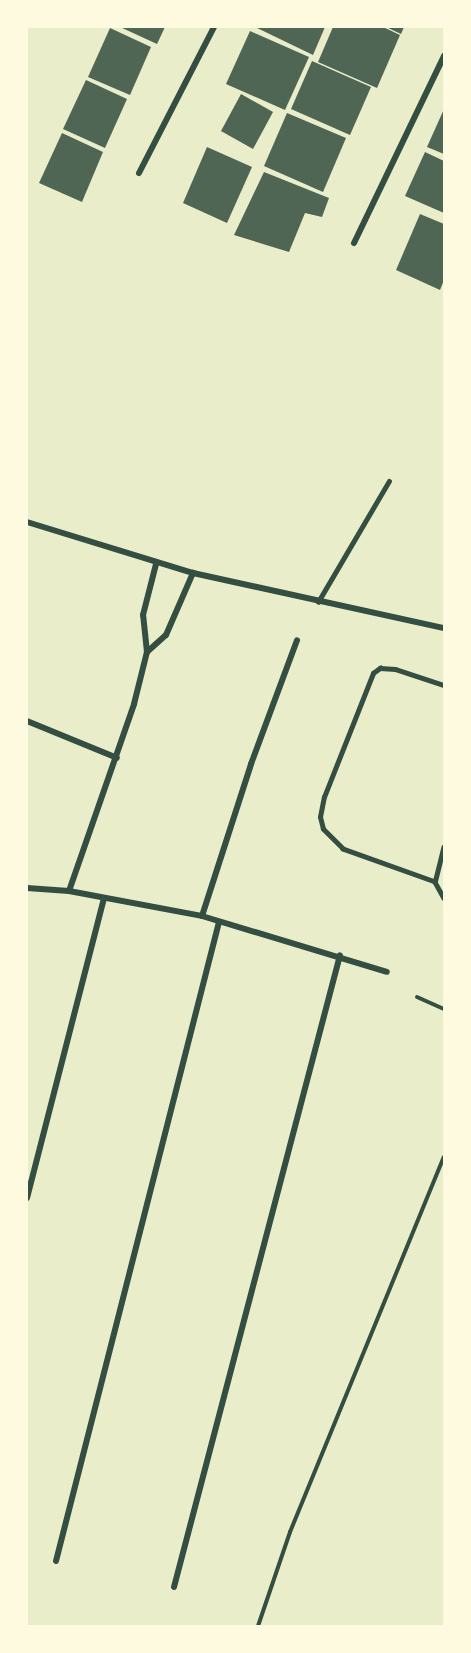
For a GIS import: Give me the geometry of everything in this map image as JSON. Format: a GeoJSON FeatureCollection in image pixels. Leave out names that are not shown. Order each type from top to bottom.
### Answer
{"type":"FeatureCollection","features":[{"type":"Feature","properties":{"kind":"street"},"geometry":{"type":"LineString","coordinates":[[140,173],[214,27]]}},
{"type":"Feature","properties":{"kind":"street"},"geometry":{"type":"LineString","coordinates":[[354,243],[444,56]]}},
{"type":"Feature","properties":{"kind":"street"},"geometry":{"type":"LineString","coordinates":[[27,522],[156,564],[318,603],[444,628]]}},
{"type":"Feature","properties":{"kind":"street"},"geometry":{"type":"LineString","coordinates":[[69,891],[117,758],[147,652],[143,615],[156,564]]}},
{"type":"Feature","properties":{"kind":"street"},"geometry":{"type":"LineString","coordinates":[[147,652],[166,635],[193,573]]}},
{"type":"Feature","properties":{"kind":"street"},"geometry":{"type":"LineString","coordinates":[[202,916],[251,764],[297,640]]}},
{"type":"Feature","properties":{"kind":"street"},"geometry":{"type":"LineString","coordinates":[[27,722],[117,758]]}},
{"type":"Feature","properties":{"kind":"street"},"geometry":{"type":"LineString","coordinates":[[27,888],[69,891],[202,916],[340,955],[387,972]]}},
{"type":"Feature","properties":{"kind":"street"},"geometry":{"type":"LineString","coordinates":[[27,1198],[104,899]]}},
{"type":"Feature","properties":{"kind":"street"},"geometry":{"type":"LineString","coordinates":[[56,1561],[219,922]]}},
{"type":"Feature","properties":{"kind":"street"},"geometry":{"type":"LineString","coordinates":[[174,1587],[340,955]]}},
{"type":"Feature","properties":{"kind":"lane"},"geometry":{"type":"LineString","coordinates":[[318,603],[389,481]]}},
{"type":"Feature","properties":{"kind":"lane"},"geometry":{"type":"LineString","coordinates":[[444,684],[395,669],[380,668],[372,673],[320,817],[323,829],[343,849],[435,882],[444,898]]}},
{"type":"Feature","properties":{"kind":"lane"},"geometry":{"type":"LineString","coordinates":[[435,882],[444,847]]}},
{"type":"Feature","properties":{"kind":"path"},"geometry":{"type":"LineString","coordinates":[[417,997],[444,1009]]}},
{"type":"Feature","properties":{"kind":"path"},"geometry":{"type":"LineString","coordinates":[[258,1626],[290,1532],[444,1156]]}},
{"type":"Feature","properties":{"kind":"building"},"geometry":{"type":"Polygon","coordinates":[[[120,27],[165,27],[157,44],[120,27]]]}},
{"type":"Feature","properties":{"kind":"building"},"geometry":{"type":"Polygon","coordinates":[[[255,27],[325,27],[313,55],[255,27]]]}},
{"type":"Feature","properties":{"kind":"building"},"geometry":{"type":"Polygon","coordinates":[[[333,27],[383,27],[400,35],[377,88],[318,62],[333,27]]]}},
{"type":"Feature","properties":{"kind":"building"},"geometry":{"type":"Polygon","coordinates":[[[386,27],[404,27],[401,34],[386,27]]]}},
{"type":"Feature","properties":{"kind":"building"},"geometry":{"type":"Polygon","coordinates":[[[110,28],[151,47],[130,95],[88,77],[110,28]]]}},
{"type":"Feature","properties":{"kind":"building"},"geometry":{"type":"Polygon","coordinates":[[[250,31],[309,57],[285,110],[226,84],[250,31]]]}},
{"type":"Feature","properties":{"kind":"building"},"geometry":{"type":"Polygon","coordinates":[[[312,61],[371,87],[350,135],[291,109],[312,61]]]}},
{"type":"Feature","properties":{"kind":"building"},"geometry":{"type":"Polygon","coordinates":[[[86,80],[127,99],[105,148],[63,129],[86,80]]]}},
{"type":"Feature","properties":{"kind":"building"},"geometry":{"type":"Polygon","coordinates":[[[241,94],[273,112],[253,149],[221,131],[241,94]]]}},
{"type":"Feature","properties":{"kind":"building"},"geometry":{"type":"Polygon","coordinates":[[[444,109],[444,154],[427,147],[444,109]]]}},
{"type":"Feature","properties":{"kind":"building"},"geometry":{"type":"Polygon","coordinates":[[[287,113],[346,138],[323,192],[264,166],[287,113]]]}},
{"type":"Feature","properties":{"kind":"building"},"geometry":{"type":"Polygon","coordinates":[[[62,133],[103,152],[82,202],[39,183],[62,133]]]}},
{"type":"Feature","properties":{"kind":"building"},"geometry":{"type":"Polygon","coordinates":[[[207,147],[252,167],[227,223],[183,203],[207,147]]]}},
{"type":"Feature","properties":{"kind":"building"},"geometry":{"type":"Polygon","coordinates":[[[425,152],[444,161],[444,213],[405,196],[425,152]]]}},
{"type":"Feature","properties":{"kind":"building"},"geometry":{"type":"Polygon","coordinates":[[[264,172],[329,198],[322,217],[305,213],[289,252],[234,235],[264,172]]]}},
{"type":"Feature","properties":{"kind":"building"},"geometry":{"type":"Polygon","coordinates":[[[420,214],[444,224],[444,280],[440,290],[396,270],[420,214]]]}}]}
